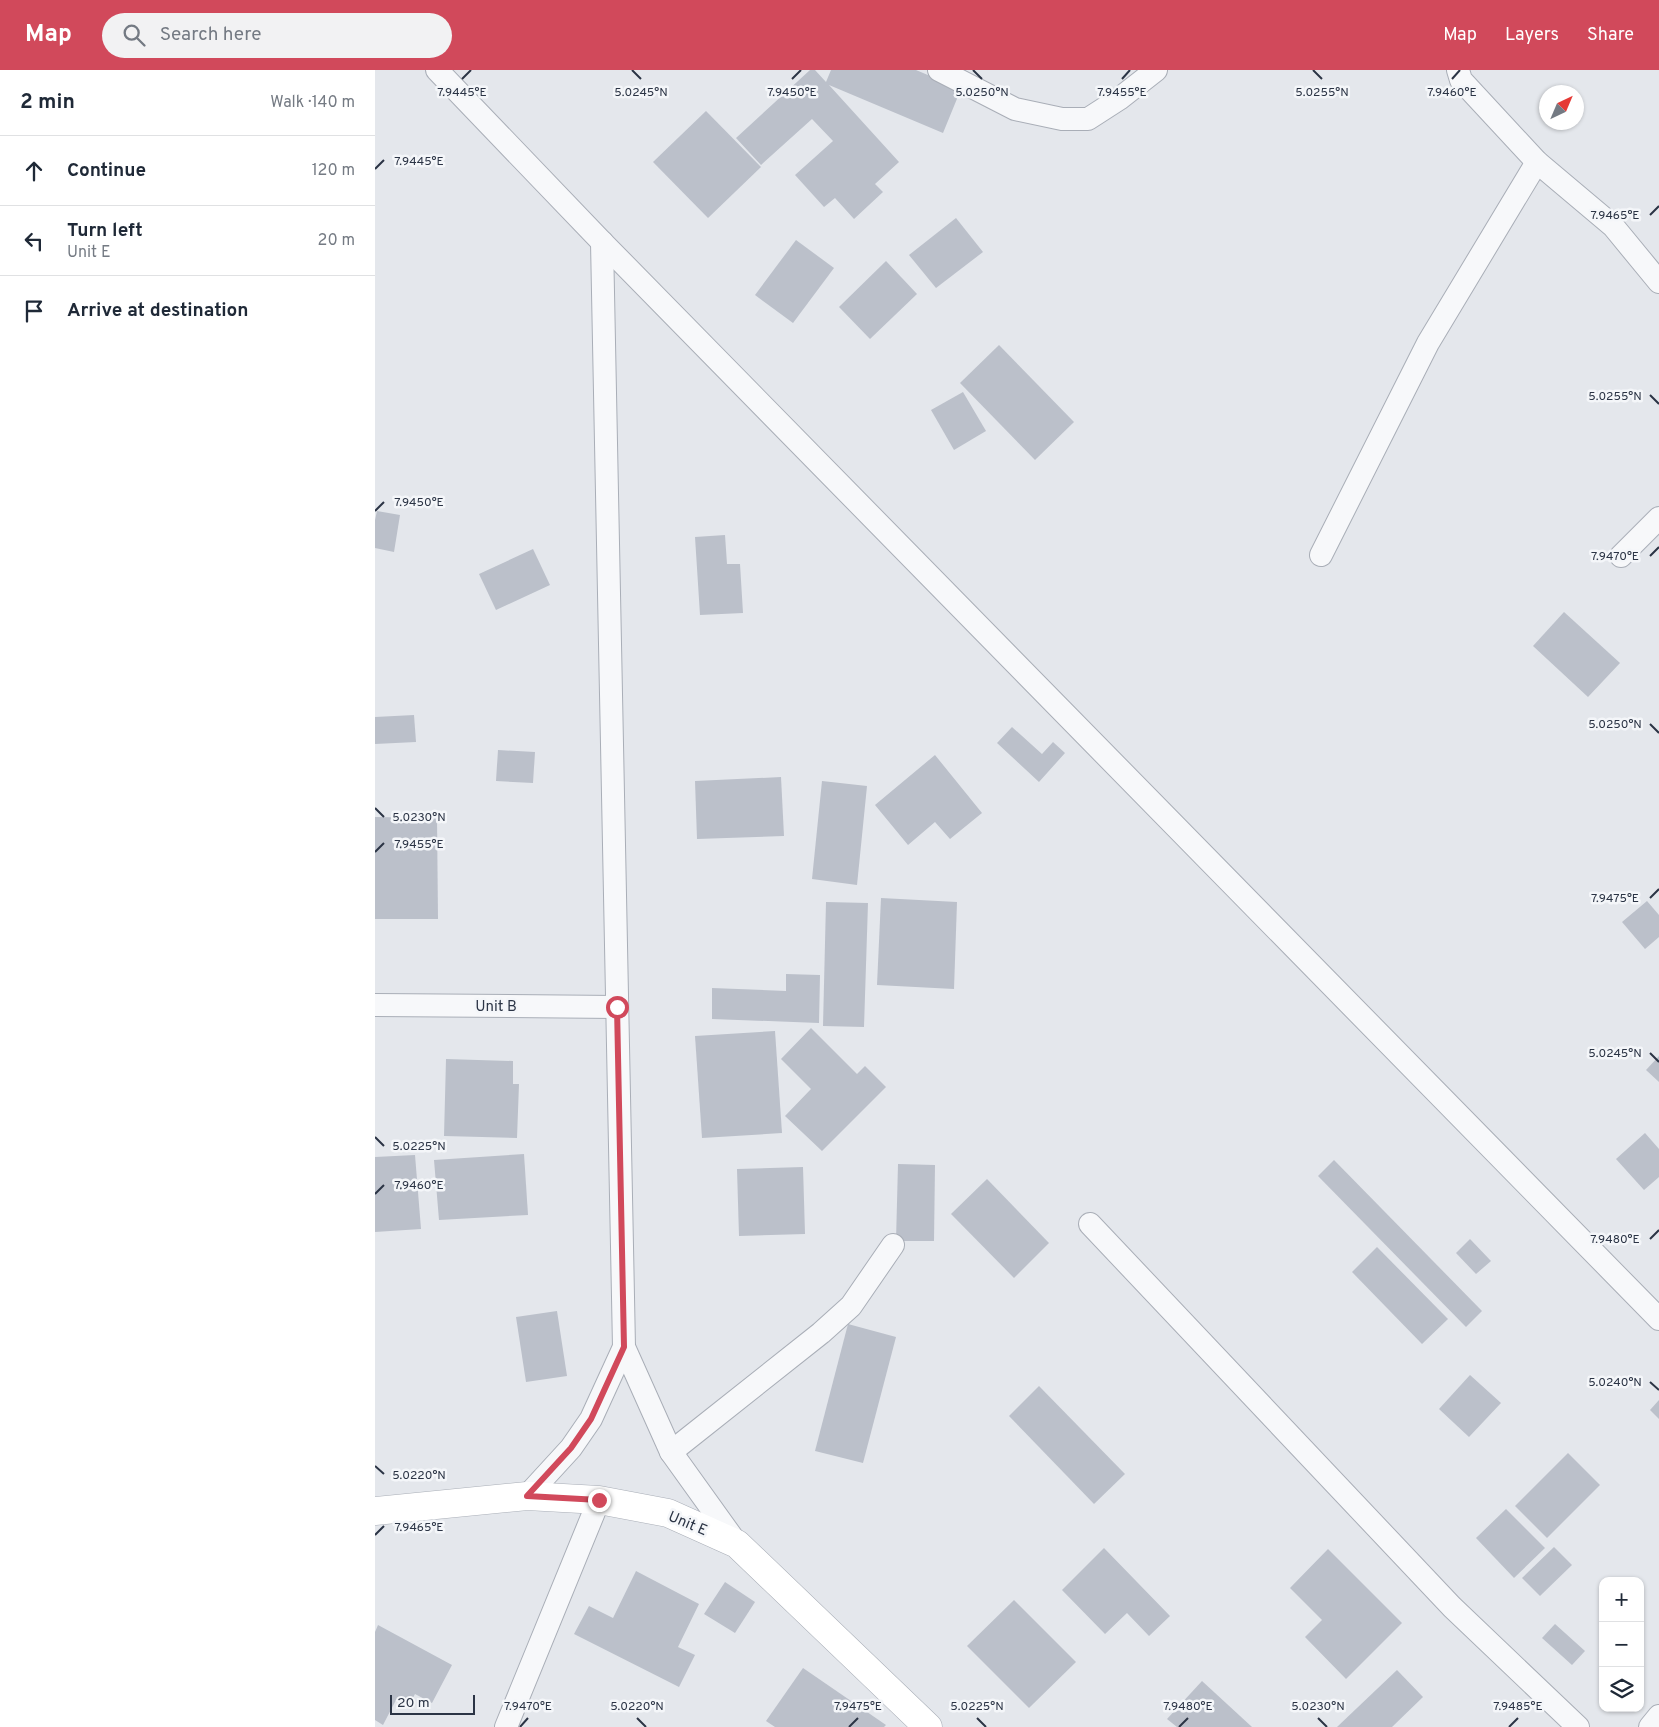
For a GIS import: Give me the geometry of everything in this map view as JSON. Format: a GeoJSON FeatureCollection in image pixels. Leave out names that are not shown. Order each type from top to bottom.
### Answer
{"type":"FeatureCollection","features":[{"type":"Feature","properties":{"kind":"street"},"geometry":{"type":"LineString","coordinates":[[437,70],[602,242],[1659,1319]]}},
{"type":"Feature","properties":{"kind":"street"},"geometry":{"type":"LineString","coordinates":[[939,70],[1015,109],[1062,119],[1088,120],[1156,70]]}},
{"type":"Feature","properties":{"kind":"street"},"geometry":{"type":"LineString","coordinates":[[1458,70],[1461,80],[1537,162],[1613,226],[1659,282]]}},
{"type":"Feature","properties":{"kind":"street"},"geometry":{"type":"LineString","coordinates":[[1321,555],[1428,342],[1537,162]]}},
{"type":"Feature","properties":{"kind":"street"},"geometry":{"type":"LineString","coordinates":[[602,242],[624,1347],[671,1452],[737,1544]]}},
{"type":"Feature","properties":{"kind":"street"},"geometry":{"type":"LineString","coordinates":[[1621,556],[1659,518]]}},
{"type":"Feature","properties":{"kind":"street","name":"Unit B"},"geometry":{"type":"LineString","coordinates":[[375,1006],[617,1007]]}},
{"type":"Feature","properties":{"kind":"street"},"geometry":{"type":"LineString","coordinates":[[1090,1224],[1452,1607],[1577,1727]]}},
{"type":"Feature","properties":{"kind":"street"},"geometry":{"type":"LineString","coordinates":[[671,1452],[821,1333],[851,1306],[893,1245]]}},
{"type":"Feature","properties":{"kind":"street"},"geometry":{"type":"LineString","coordinates":[[527,1496],[571,1448],[591,1419],[624,1347]]}},
{"type":"Feature","properties":{"kind":"street","name":"Unit E"},"geometry":{"type":"LineString","coordinates":[[375,1512],[527,1496],[599,1500],[668,1513],[737,1544],[928,1727]]}},
{"type":"Feature","properties":{"kind":"street"},"geometry":{"type":"LineString","coordinates":[[506,1727],[599,1500]]}},
{"type":"Feature","properties":{"kind":"street"},"geometry":{"type":"LineString","coordinates":[[1650,1727],[1659,1716]]}},
{"type":"Feature","properties":{"kind":"building"},"geometry":{"type":"Polygon","coordinates":[[[810,70],[815,70],[826,82],[831,70],[916,70],[961,89],[943,133],[829,85],[899,162],[875,184],[883,192],[854,219],[835,198],[824,207],[795,175],[833,141],[812,119],[761,165],[736,138],[810,70]]]}},
{"type":"Feature","properties":{"kind":"building"},"geometry":{"type":"Polygon","coordinates":[[[706,111],[761,167],[708,218],[653,162],[706,111]]]}},
{"type":"Feature","properties":{"kind":"building"},"geometry":{"type":"Polygon","coordinates":[[[956,218],[983,252],[936,288],[909,255],[956,218]]]}},
{"type":"Feature","properties":{"kind":"building"},"geometry":{"type":"Polygon","coordinates":[[[796,240],[834,268],[793,323],[755,295],[796,240]]]}},
{"type":"Feature","properties":{"kind":"building"},"geometry":{"type":"Polygon","coordinates":[[[886,261],[917,294],[870,339],[839,307],[886,261]]]}},
{"type":"Feature","properties":{"kind":"building"},"geometry":{"type":"Polygon","coordinates":[[[999,345],[1074,422],[1035,460],[960,383],[999,345]]]}},
{"type":"Feature","properties":{"kind":"building"},"geometry":{"type":"Polygon","coordinates":[[[963,392],[986,431],[954,450],[931,410],[963,392]]]}},
{"type":"Feature","properties":{"kind":"building"},"geometry":{"type":"Polygon","coordinates":[[[377,511],[400,515],[394,552],[375,548],[375,520],[377,511]]]}},
{"type":"Feature","properties":{"kind":"building"},"geometry":{"type":"Polygon","coordinates":[[[725,535],[727,564],[740,564],[743,613],[700,615],[695,537],[725,535]]]}},
{"type":"Feature","properties":{"kind":"building"},"geometry":{"type":"Polygon","coordinates":[[[533,549],[550,585],[496,610],[479,574],[533,549]]]}},
{"type":"Feature","properties":{"kind":"building"},"geometry":{"type":"Polygon","coordinates":[[[1564,612],[1620,663],[1588,697],[1533,646],[1564,612]]]}},
{"type":"Feature","properties":{"kind":"building"},"geometry":{"type":"Polygon","coordinates":[[[414,715],[416,742],[375,744],[375,717],[414,715]]]}},
{"type":"Feature","properties":{"kind":"building"},"geometry":{"type":"Polygon","coordinates":[[[1012,727],[1042,754],[1053,742],[1065,753],[1039,782],[997,743],[1012,727]]]}},
{"type":"Feature","properties":{"kind":"building"},"geometry":{"type":"Polygon","coordinates":[[[498,750],[535,752],[533,783],[496,781],[498,750]]]}},
{"type":"Feature","properties":{"kind":"building"},"geometry":{"type":"Polygon","coordinates":[[[935,755],[982,813],[950,839],[935,822],[908,845],[875,805],[935,755]]]}},
{"type":"Feature","properties":{"kind":"building"},"geometry":{"type":"Polygon","coordinates":[[[781,777],[784,836],[697,839],[695,781],[781,777]]]}},
{"type":"Feature","properties":{"kind":"building"},"geometry":{"type":"Polygon","coordinates":[[[822,781],[867,786],[857,885],[812,879],[822,781]]]}},
{"type":"Feature","properties":{"kind":"building"},"geometry":{"type":"Polygon","coordinates":[[[375,817],[437,818],[438,919],[375,919],[375,817]]]}},
{"type":"Feature","properties":{"kind":"building"},"geometry":{"type":"Polygon","coordinates":[[[881,898],[957,902],[954,989],[877,985],[881,898]]]}},
{"type":"Feature","properties":{"kind":"building"},"geometry":{"type":"Polygon","coordinates":[[[1647,901],[1659,915],[1659,937],[1645,949],[1622,922],[1647,901]]]}},
{"type":"Feature","properties":{"kind":"building"},"geometry":{"type":"Polygon","coordinates":[[[826,902],[868,903],[864,1027],[823,1026],[826,902]]]}},
{"type":"Feature","properties":{"kind":"building"},"geometry":{"type":"Polygon","coordinates":[[[786,974],[820,975],[819,1023],[712,1019],[712,988],[786,991],[786,974]]]}},
{"type":"Feature","properties":{"kind":"building"},"geometry":{"type":"Polygon","coordinates":[[[811,1028],[857,1074],[865,1066],[886,1087],[822,1151],[785,1116],[811,1089],[781,1059],[811,1028]]]}},
{"type":"Feature","properties":{"kind":"building"},"geometry":{"type":"Polygon","coordinates":[[[775,1031],[782,1133],[702,1138],[695,1036],[775,1031]]]}},
{"type":"Feature","properties":{"kind":"building"},"geometry":{"type":"Polygon","coordinates":[[[1659,1056],[1659,1082],[1646,1070],[1659,1056]]]}},
{"type":"Feature","properties":{"kind":"building"},"geometry":{"type":"Polygon","coordinates":[[[446,1059],[513,1061],[513,1084],[519,1084],[517,1138],[444,1136],[446,1059]]]}},
{"type":"Feature","properties":{"kind":"building"},"geometry":{"type":"Polygon","coordinates":[[[1645,1133],[1659,1149],[1659,1177],[1644,1190],[1616,1159],[1645,1133]]]}},
{"type":"Feature","properties":{"kind":"building"},"geometry":{"type":"Polygon","coordinates":[[[524,1154],[528,1215],[439,1220],[434,1160],[524,1154]]]}},
{"type":"Feature","properties":{"kind":"building"},"geometry":{"type":"Polygon","coordinates":[[[415,1155],[421,1229],[375,1232],[375,1157],[415,1155]]]}},
{"type":"Feature","properties":{"kind":"building"},"geometry":{"type":"Polygon","coordinates":[[[1334,1160],[1482,1311],[1466,1327],[1318,1176],[1334,1160]]]}},
{"type":"Feature","properties":{"kind":"building"},"geometry":{"type":"Polygon","coordinates":[[[898,1164],[935,1165],[934,1241],[896,1241],[898,1164]]]}},
{"type":"Feature","properties":{"kind":"building"},"geometry":{"type":"Polygon","coordinates":[[[803,1167],[805,1234],[739,1236],[737,1169],[803,1167]]]}},
{"type":"Feature","properties":{"kind":"building"},"geometry":{"type":"Polygon","coordinates":[[[987,1179],[1049,1243],[1014,1278],[951,1214],[987,1179]]]}},
{"type":"Feature","properties":{"kind":"building"},"geometry":{"type":"Polygon","coordinates":[[[1470,1239],[1491,1261],[1476,1274],[1456,1253],[1470,1239]]]}},
{"type":"Feature","properties":{"kind":"building"},"geometry":{"type":"Polygon","coordinates":[[[1377,1247],[1448,1319],[1422,1344],[1352,1272],[1377,1247]]]}},
{"type":"Feature","properties":{"kind":"building"},"geometry":{"type":"Polygon","coordinates":[[[557,1311],[567,1376],[526,1382],[516,1317],[557,1311]]]}},
{"type":"Feature","properties":{"kind":"building"},"geometry":{"type":"Polygon","coordinates":[[[848,1324],[896,1337],[863,1463],[815,1451],[848,1324]]]}},
{"type":"Feature","properties":{"kind":"building"},"geometry":{"type":"Polygon","coordinates":[[[1470,1375],[1501,1403],[1469,1437],[1439,1409],[1470,1375]]]}},
{"type":"Feature","properties":{"kind":"building"},"geometry":{"type":"Polygon","coordinates":[[[1039,1386],[1125,1474],[1094,1504],[1009,1416],[1039,1386]]]}},
{"type":"Feature","properties":{"kind":"building"},"geometry":{"type":"Polygon","coordinates":[[[1659,1400],[1659,1419],[1650,1410],[1659,1400]]]}},
{"type":"Feature","properties":{"kind":"building"},"geometry":{"type":"Polygon","coordinates":[[[1568,1453],[1600,1485],[1547,1538],[1515,1506],[1568,1453]]]}},
{"type":"Feature","properties":{"kind":"building"},"geometry":{"type":"Polygon","coordinates":[[[1506,1509],[1545,1548],[1514,1578],[1476,1538],[1506,1509]]]}},
{"type":"Feature","properties":{"kind":"building"},"geometry":{"type":"Polygon","coordinates":[[[1554,1547],[1572,1565],[1540,1596],[1522,1578],[1554,1547]]]}},
{"type":"Feature","properties":{"kind":"building"},"geometry":{"type":"Polygon","coordinates":[[[1104,1548],[1170,1616],[1149,1636],[1127,1613],[1105,1634],[1062,1590],[1104,1548]]]}},
{"type":"Feature","properties":{"kind":"building"},"geometry":{"type":"Polygon","coordinates":[[[1328,1549],[1402,1623],[1346,1679],[1305,1637],[1322,1620],[1290,1588],[1328,1549]]]}},
{"type":"Feature","properties":{"kind":"building"},"geometry":{"type":"Polygon","coordinates":[[[636,1571],[699,1604],[678,1647],[695,1655],[679,1687],[574,1634],[589,1606],[613,1618],[636,1571]]]}},
{"type":"Feature","properties":{"kind":"building"},"geometry":{"type":"Polygon","coordinates":[[[725,1582],[755,1602],[735,1633],[704,1614],[725,1582]]]}},
{"type":"Feature","properties":{"kind":"building"},"geometry":{"type":"Polygon","coordinates":[[[1014,1600],[1076,1662],[1029,1708],[967,1646],[1014,1600]]]}},
{"type":"Feature","properties":{"kind":"building"},"geometry":{"type":"Polygon","coordinates":[[[1555,1624],[1585,1651],[1572,1665],[1542,1638],[1555,1624]]]}},
{"type":"Feature","properties":{"kind":"building"},"geometry":{"type":"Polygon","coordinates":[[[378,1625],[452,1665],[432,1703],[415,1694],[408,1707],[396,1700],[383,1725],[375,1720],[375,1632],[378,1625]]]}},
{"type":"Feature","properties":{"kind":"building"},"geometry":{"type":"Polygon","coordinates":[[[803,1668],[886,1725],[884,1727],[775,1727],[766,1721],[803,1668]]]}},
{"type":"Feature","properties":{"kind":"building"},"geometry":{"type":"Polygon","coordinates":[[[1397,1670],[1423,1697],[1392,1727],[1337,1727],[1397,1670]]]}},
{"type":"Feature","properties":{"kind":"building"},"geometry":{"type":"Polygon","coordinates":[[[1202,1681],[1252,1727],[1177,1727],[1167,1719],[1202,1681]]]}},
{"type":"Feature","properties":{"kind":"route"},"geometry":{"type":"LineString","coordinates":[[599,1500],[527,1496],[571,1448],[591,1419],[624,1347],[617,1007]]}}]}
